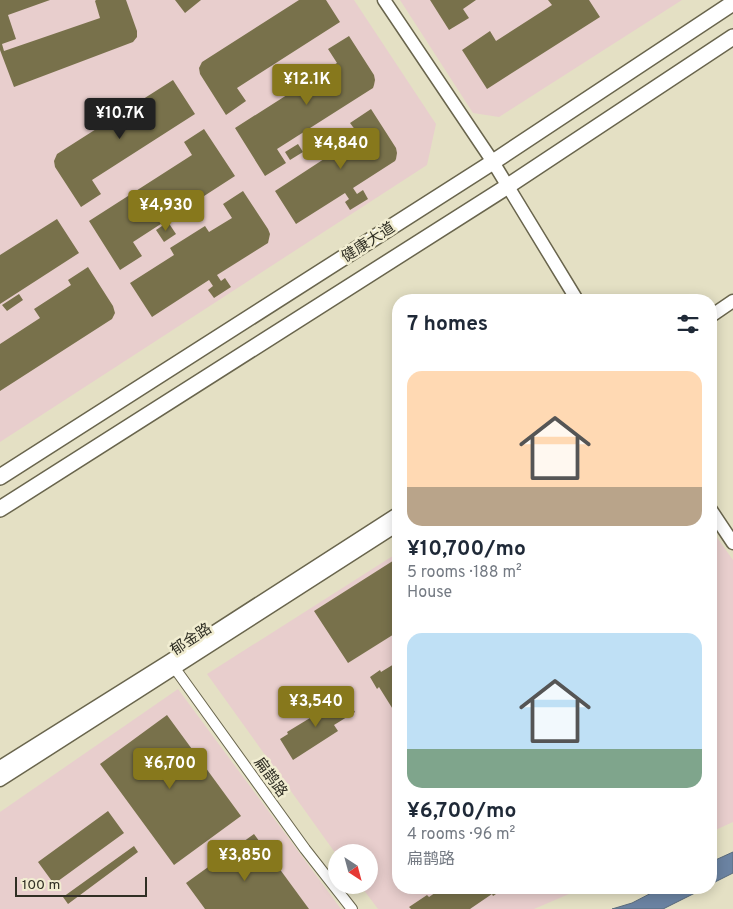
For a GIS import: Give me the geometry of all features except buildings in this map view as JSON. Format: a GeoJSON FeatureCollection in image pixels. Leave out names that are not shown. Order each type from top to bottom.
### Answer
{"type":"FeatureCollection","features":[{"type":"Feature","properties":{"kind":"main road","name":"健康大道"},"geometry":{"type":"LineString","coordinates":[[0,477],[493,162],[733,3]]}},
{"type":"Feature","properties":{"kind":"main road","name":"健康大道"},"geometry":{"type":"LineString","coordinates":[[0,509],[508,186],[733,37]]}},
{"type":"Feature","properties":{"kind":"street"},"geometry":{"type":"LineString","coordinates":[[384,0],[493,162],[573,294]]}},
{"type":"Feature","properties":{"kind":"street"},"geometry":{"type":"LineString","coordinates":[[717,312],[733,301]]}},
{"type":"Feature","properties":{"kind":"street","name":"郁金路"},"geometry":{"type":"LineString","coordinates":[[0,780],[392,518]]}},
{"type":"Feature","properties":{"kind":"street"},"geometry":{"type":"LineString","coordinates":[[717,519],[733,543]]}},
{"type":"Feature","properties":{"kind":"street","name":"郁金路"},"geometry":{"type":"LineString","coordinates":[[0,767],[392,528]]}},
{"type":"Feature","properties":{"kind":"street","name":"扁鹊路"},"geometry":{"type":"LineString","coordinates":[[172,664],[305,849],[352,909]]}},
{"type":"Feature","properties":{"kind":"shaded area"},"geometry":{"type":"Polygon","coordinates":[[[0,0],[354,0],[436,124],[427,165],[0,442],[0,0]]]}},
{"type":"Feature","properties":{"kind":"shaded area"},"geometry":{"type":"Polygon","coordinates":[[[400,0],[682,0],[499,117],[473,113],[400,0]]]}},
{"type":"Feature","properties":{"kind":"shaded area"},"geometry":{"type":"Polygon","coordinates":[[[717,537],[733,560],[733,822],[717,829],[717,537]]]}},
{"type":"Feature","properties":{"kind":"shaded area"},"geometry":{"type":"Polygon","coordinates":[[[392,556],[392,894],[569,894],[534,909],[378,909],[367,894],[378,894],[378,844],[329,844],[207,674],[392,556]]]}},
{"type":"Feature","properties":{"kind":"shaded area"},"geometry":{"type":"Polygon","coordinates":[[[178,689],[328,891],[328,894],[341,909],[0,909],[0,812],[178,689]]]}},
{"type":"Feature","properties":{"kind":"water"},"geometry":{"type":"Polygon","coordinates":[[[733,852],[733,873],[717,881],[717,859],[733,852]]]}},
{"type":"Feature","properties":{"kind":"water"},"geometry":{"type":"Polygon","coordinates":[[[649,894],[693,894],[663,909],[612,909],[632,903],[649,894]]]}}]}
